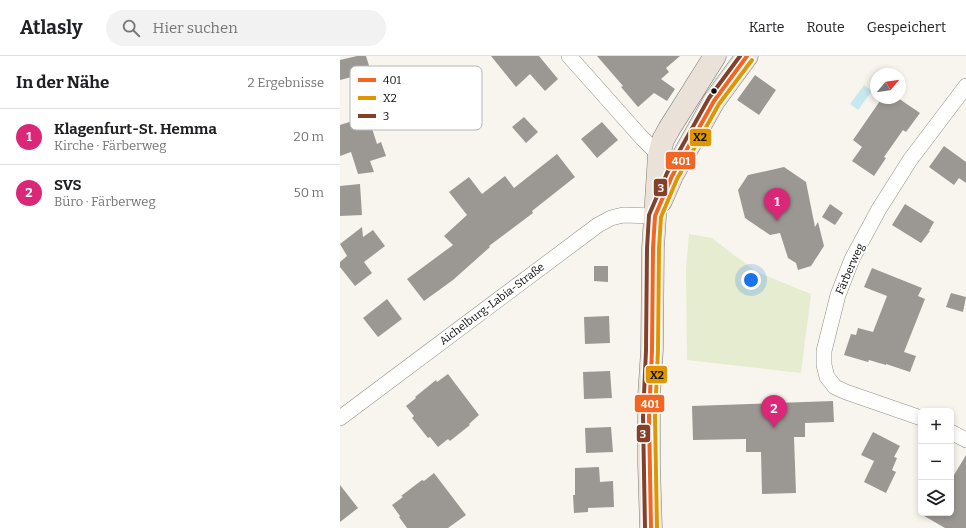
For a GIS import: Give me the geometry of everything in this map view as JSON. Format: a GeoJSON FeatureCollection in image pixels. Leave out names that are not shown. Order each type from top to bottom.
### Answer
{"type":"FeatureCollection","features":[{"type":"Feature","properties":{"kind":"main road"},"geometry":{"type":"LineString","coordinates":[[652,528],[649,465],[649,417],[652,350],[654,216],[659,155],[663,140],[669,129],[715,56]]}},
{"type":"Feature","properties":{"kind":"main road"},"geometry":{"type":"LineString","coordinates":[[654,216],[672,176],[714,101],[747,56]]}},
{"type":"Feature","properties":{"kind":"street"},"geometry":{"type":"LineString","coordinates":[[569,56],[659,155],[672,176]]}},
{"type":"Feature","properties":{"kind":"street","name":"Färberweg"},"geometry":{"type":"LineString","coordinates":[[918,417],[835,387],[827,378],[824,365],[824,351],[838,295],[852,259],[879,209],[910,160],[966,86]]}},
{"type":"Feature","properties":{"kind":"street","name":"Aichelburg-Labia-Straße"},"geometry":{"type":"LineString","coordinates":[[341,417],[598,225],[611,218],[623,215],[654,216]]}},
{"type":"Feature","properties":{"kind":"street"},"geometry":{"type":"LineString","coordinates":[[954,434],[966,440]]}},
{"type":"Feature","properties":{"kind":"green space"},"geometry":{"type":"Polygon","coordinates":[[[689,234],[712,238],[755,271],[811,294],[801,373],[687,360],[686,269],[689,234]]]}},
{"type":"Feature","properties":{"kind":"water"},"geometry":{"type":"Polygon","coordinates":[[[864,85],[870,90],[870,94],[858,110],[850,104],[864,85]]]}},
{"type":"Feature","properties":{"kind":"building"},"geometry":{"type":"Polygon","coordinates":[[[357,56],[366,56],[369,66],[350,66],[350,77],[340,80],[340,60],[357,56]]]}},
{"type":"Feature","properties":{"kind":"building"},"geometry":{"type":"Polygon","coordinates":[[[491,56],[539,56],[558,79],[545,91],[530,74],[516,87],[491,56]]]}},
{"type":"Feature","properties":{"kind":"building"},"geometry":{"type":"Polygon","coordinates":[[[597,56],[680,56],[666,68],[669,72],[661,79],[675,89],[667,101],[654,93],[638,107],[621,87],[623,86],[597,56]]]}},
{"type":"Feature","properties":{"kind":"building"},"geometry":{"type":"Polygon","coordinates":[[[755,75],[776,90],[759,115],[737,100],[755,75]]]}},
{"type":"Feature","properties":{"kind":"building"},"geometry":{"type":"Polygon","coordinates":[[[906,103],[920,113],[906,132],[903,130],[884,157],[886,158],[874,176],[852,161],[862,147],[853,140],[878,104],[906,103]]]}},
{"type":"Feature","properties":{"kind":"building"},"geometry":{"type":"Polygon","coordinates":[[[524,117],[538,132],[526,143],[512,127],[524,117]]]}},
{"type":"Feature","properties":{"kind":"building"},"geometry":{"type":"Polygon","coordinates":[[[350,122],[350,130],[372,130],[377,144],[381,142],[386,156],[370,161],[374,172],[358,174],[351,152],[340,156],[340,125],[350,122]]]}},
{"type":"Feature","properties":{"kind":"building"},"geometry":{"type":"Polygon","coordinates":[[[602,122],[618,140],[597,158],[581,139],[602,122]]]}},
{"type":"Feature","properties":{"kind":"building"},"geometry":{"type":"Polygon","coordinates":[[[944,146],[966,162],[966,183],[959,178],[954,185],[929,167],[944,146]]]}},
{"type":"Feature","properties":{"kind":"building"},"geometry":{"type":"Polygon","coordinates":[[[557,154],[575,177],[532,211],[533,213],[489,246],[490,247],[453,280],[424,301],[407,279],[453,245],[444,236],[467,215],[449,192],[469,177],[482,194],[505,176],[514,188],[557,154]]]}},
{"type":"Feature","properties":{"kind":"building"},"geometry":{"type":"Polygon","coordinates":[[[784,167],[806,182],[815,227],[818,222],[824,246],[811,266],[798,270],[796,263],[788,258],[780,233],[770,235],[745,218],[738,190],[748,175],[784,167]]]}},
{"type":"Feature","properties":{"kind":"building"},"geometry":{"type":"Polygon","coordinates":[[[360,184],[362,215],[340,216],[340,186],[360,184]]]}},
{"type":"Feature","properties":{"kind":"building"},"geometry":{"type":"Polygon","coordinates":[[[830,204],[843,213],[835,225],[822,217],[830,204]]]}},
{"type":"Feature","properties":{"kind":"building"},"geometry":{"type":"Polygon","coordinates":[[[905,204],[934,222],[930,231],[921,243],[892,225],[905,204]]]}},
{"type":"Feature","properties":{"kind":"building"},"geometry":{"type":"Polygon","coordinates":[[[362,227],[363,237],[373,230],[385,246],[364,262],[372,273],[355,286],[340,267],[340,262],[347,256],[340,244],[362,227]]]}},
{"type":"Feature","properties":{"kind":"building"},"geometry":{"type":"Polygon","coordinates":[[[594,266],[608,266],[608,282],[594,281],[594,266]]]}},
{"type":"Feature","properties":{"kind":"building"},"geometry":{"type":"Polygon","coordinates":[[[872,268],[922,288],[918,296],[925,299],[904,352],[916,356],[910,372],[886,364],[869,360],[868,362],[844,355],[851,334],[856,335],[858,328],[873,332],[887,296],[864,287],[872,268]]]}},
{"type":"Feature","properties":{"kind":"building"},"geometry":{"type":"Polygon","coordinates":[[[951,293],[966,297],[963,312],[946,307],[951,293]]]}},
{"type":"Feature","properties":{"kind":"building"},"geometry":{"type":"Polygon","coordinates":[[[387,299],[402,319],[378,337],[363,318],[387,299]]]}},
{"type":"Feature","properties":{"kind":"building"},"geometry":{"type":"Polygon","coordinates":[[[609,316],[610,343],[585,344],[584,317],[609,316]]]}},
{"type":"Feature","properties":{"kind":"building"},"geometry":{"type":"Polygon","coordinates":[[[610,371],[612,398],[584,399],[583,372],[610,371]]]}},
{"type":"Feature","properties":{"kind":"building"},"geometry":{"type":"Polygon","coordinates":[[[448,374],[479,415],[469,424],[470,425],[450,441],[448,439],[438,447],[430,437],[428,438],[412,418],[414,416],[406,406],[436,380],[437,382],[448,374]]]}},
{"type":"Feature","properties":{"kind":"building"},"geometry":{"type":"Polygon","coordinates":[[[833,401],[834,422],[805,423],[805,437],[794,437],[796,493],[762,494],[761,452],[746,452],[746,439],[693,440],[692,406],[833,401]]]}},
{"type":"Feature","properties":{"kind":"building"},"geometry":{"type":"Polygon","coordinates":[[[611,427],[613,452],[586,453],[585,428],[611,427]]]}},
{"type":"Feature","properties":{"kind":"building"},"geometry":{"type":"Polygon","coordinates":[[[873,432],[900,446],[894,457],[897,458],[892,470],[896,472],[886,493],[864,482],[874,461],[861,455],[873,432]]]}},
{"type":"Feature","properties":{"kind":"building"},"geometry":{"type":"Polygon","coordinates":[[[966,455],[966,528],[945,528],[924,516],[954,516],[954,475],[966,455]]]}},
{"type":"Feature","properties":{"kind":"building"},"geometry":{"type":"Polygon","coordinates":[[[599,467],[600,482],[613,481],[614,507],[588,508],[588,512],[574,513],[573,495],[575,495],[575,468],[599,467]]]}},
{"type":"Feature","properties":{"kind":"building"},"geometry":{"type":"Polygon","coordinates":[[[434,473],[466,515],[448,528],[407,528],[392,505],[422,480],[424,481],[434,473]]]}},
{"type":"Feature","properties":{"kind":"building"},"geometry":{"type":"Polygon","coordinates":[[[340,485],[358,508],[340,522],[340,485]]]}},
{"type":"Feature","properties":{"kind":"transit line","name":"3"},"geometry":{"type":"LineString","coordinates":[[645,528],[643,417],[649,215],[667,173],[709,98],[740,56]]}},
{"type":"Feature","properties":{"kind":"transit line","name":"401"},"geometry":{"type":"LineString","coordinates":[[651,528],[649,417],[655,216],[672,176],[714,101],[747,56]]}},
{"type":"Feature","properties":{"kind":"transit line","name":"X2"},"geometry":{"type":"LineString","coordinates":[[657,528],[655,417],[661,217],[677,179],[719,104],[752,60]]}},
{"type":"Feature","properties":{"kind":"place","name":"Klagenfurt-St. Hemma"},"geometry":{"type":"Point","coordinates":[777,221]}},
{"type":"Feature","properties":{"kind":"place","name":"SVS"},"geometry":{"type":"Point","coordinates":[774,428]}}]}
